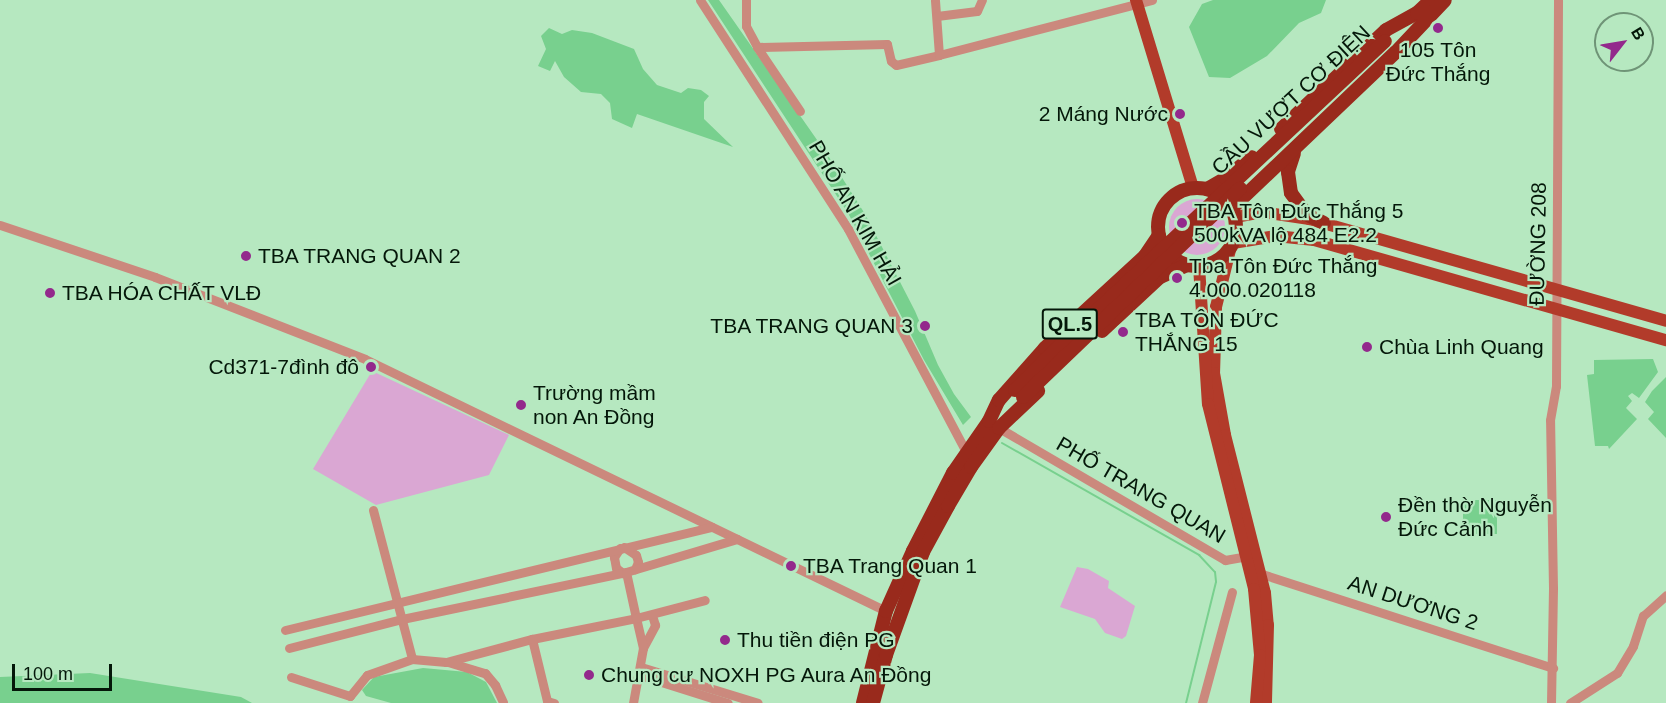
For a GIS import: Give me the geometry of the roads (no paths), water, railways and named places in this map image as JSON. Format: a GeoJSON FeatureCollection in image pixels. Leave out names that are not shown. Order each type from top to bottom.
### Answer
{"type":"FeatureCollection","features":[{"type":"Feature","properties":{"kind":"highway"},"geometry":{"type":"LineString","coordinates":[[1233,212],[1404,44],[1431,0]]}},
{"type":"Feature","properties":{"kind":"highway"},"geometry":{"type":"LineString","coordinates":[[1200,188],[1219,195],[1233,212],[1236,230],[1231,247],[1216,261],[1193,266],[1167,252],[1159,235],[1160,216],[1165,204],[1180,191],[1200,188],[1244,164],[1386,30],[1420,16],[1445,0]]}},
{"type":"Feature","properties":{"kind":"highway","name":"CẦU VƯỢT CƠ ĐIỆN"},"geometry":{"type":"LineString","coordinates":[[994,424],[1019,394],[1420,16]]}},
{"type":"Feature","properties":{"kind":"highway"},"geometry":{"type":"LineString","coordinates":[[1298,147],[1289,165],[1291,193],[1306,214],[1324,223]]}},
{"type":"Feature","properties":{"kind":"highway","name":"QL.5"},"geometry":{"type":"LineString","coordinates":[[873,703],[886,655],[923,552],[994,424],[999,399],[1045,348],[1141,260],[1159,235]]}},
{"type":"Feature","properties":{"kind":"highway","name":"QL.5"},"geometry":{"type":"LineString","coordinates":[[863,703],[886,611],[931,512],[966,452],[994,424],[1155,280],[1170,270],[1193,266]]}},
{"type":"Feature","properties":{"kind":"main road"},"geometry":{"type":"LineString","coordinates":[[1137,2],[1200,188]]}},
{"type":"Feature","properties":{"kind":"main road"},"geometry":{"type":"LineString","coordinates":[[1233,212],[1262,212],[1324,223],[1666,321]]}},
{"type":"Feature","properties":{"kind":"main road"},"geometry":{"type":"LineString","coordinates":[[1351,250],[1344,239],[1355,233]]}},
{"type":"Feature","properties":{"kind":"main road"},"geometry":{"type":"LineString","coordinates":[[1266,703],[1268,625],[1262,574],[1225,435],[1214,373],[1216,307],[1231,247],[1276,237],[1295,237],[1351,250],[1666,340]]}},
{"type":"Feature","properties":{"kind":"main road"},"geometry":{"type":"LineString","coordinates":[[1193,266],[1208,404],[1248,556],[1258,621],[1260,655],[1256,703]]}},
{"type":"Feature","properties":{"kind":"street","name":"PHỐ AN KIM HẢI"},"geometry":{"type":"LineString","coordinates":[[700,0],[848,229],[966,452]]}},
{"type":"Feature","properties":{"kind":"street"},"geometry":{"type":"LineString","coordinates":[[747,0],[746,26],[757,47],[800,111]]}},
{"type":"Feature","properties":{"kind":"street"},"geometry":{"type":"LineString","coordinates":[[935,0],[939,55]]}},
{"type":"Feature","properties":{"kind":"street"},"geometry":{"type":"LineString","coordinates":[[937,16],[977,11],[982,0]]}},
{"type":"Feature","properties":{"kind":"street"},"geometry":{"type":"LineString","coordinates":[[757,47],[887,44],[891,61],[896,65],[1152,0]]}},
{"type":"Feature","properties":{"kind":"street","name":"ĐƯỜNG 208"},"geometry":{"type":"LineString","coordinates":[[1551,703],[1553,668],[1550,420],[1556,386],[1558,0]]}},
{"type":"Feature","properties":{"kind":"street"},"geometry":{"type":"LineString","coordinates":[[0,225],[155,277],[365,359],[886,611]]}},
{"type":"Feature","properties":{"kind":"street","name":"PHỐ TRANG QUAN"},"geometry":{"type":"LineString","coordinates":[[994,424],[1225,560],[1248,556],[1262,574]]}},
{"type":"Feature","properties":{"kind":"street"},"geometry":{"type":"LineString","coordinates":[[373,510],[412,659]]}},
{"type":"Feature","properties":{"kind":"street"},"geometry":{"type":"LineString","coordinates":[[285,630],[712,526]]}},
{"type":"Feature","properties":{"kind":"street"},"geometry":{"type":"LineString","coordinates":[[289,648],[402,619],[628,571],[737,539]]}},
{"type":"Feature","properties":{"kind":"street"},"geometry":{"type":"LineString","coordinates":[[622,548],[614,557],[616,568],[628,571]]}},
{"type":"Feature","properties":{"kind":"street"},"geometry":{"type":"LineString","coordinates":[[622,548],[636,555],[638,562],[628,571]]}},
{"type":"Feature","properties":{"kind":"street"},"geometry":{"type":"LineString","coordinates":[[628,571],[643,648]]}},
{"type":"Feature","properties":{"kind":"street","name":"AN DƯƠNG 2"},"geometry":{"type":"LineString","coordinates":[[1262,574],[1553,668]]}},
{"type":"Feature","properties":{"kind":"street"},"geometry":{"type":"LineString","coordinates":[[1202,703],[1232,592]]}},
{"type":"Feature","properties":{"kind":"street"},"geometry":{"type":"LineString","coordinates":[[1570,703],[1617,673],[1633,646],[1643,616],[1666,595]]}},
{"type":"Feature","properties":{"kind":"street"},"geometry":{"type":"LineString","coordinates":[[446,662],[532,639],[652,615],[705,600]]}},
{"type":"Feature","properties":{"kind":"street"},"geometry":{"type":"LineString","coordinates":[[633,703],[643,648],[655,625],[652,615]]}},
{"type":"Feature","properties":{"kind":"street"},"geometry":{"type":"LineString","coordinates":[[532,639],[547,701],[554,703]]}},
{"type":"Feature","properties":{"kind":"street"},"geometry":{"type":"LineString","coordinates":[[291,677],[350,696],[367,675],[412,659],[446,662],[485,673],[495,685],[503,702]]}},
{"type":"Feature","properties":{"kind":"street"},"geometry":{"type":"LineString","coordinates":[[640,671],[728,703]]}},
{"type":"Feature","properties":{"kind":"street"},"geometry":{"type":"LineString","coordinates":[[640,671],[758,703]]}},
{"type":"Feature","properties":{"kind":"waterway"},"geometry":{"type":"LineString","coordinates":[[1002,443],[1199,555],[1215,572],[1216,582],[1186,703]]}},
{"type":"Feature","properties":{"kind":"place","name":"105 Tôn Đức Thắng"},"geometry":{"type":"Point","coordinates":[1438,28]}},
{"type":"Feature","properties":{"kind":"place","name":"2 Máng Nước"},"geometry":{"type":"Point","coordinates":[1180,114]}},
{"type":"Feature","properties":{"kind":"place","name":"TBA Tôn Đức Thắng 5 500kVA lộ 484 E2.2"},"geometry":{"type":"Point","coordinates":[1182,223]}},
{"type":"Feature","properties":{"kind":"place","name":"TBA TRANG QUAN 2"},"geometry":{"type":"Point","coordinates":[246,256]}},
{"type":"Feature","properties":{"kind":"place","name":"Tba Tôn Đức Thắng 4.000.020118"},"geometry":{"type":"Point","coordinates":[1177,278]}},
{"type":"Feature","properties":{"kind":"place","name":"TBA HÓA CHẤT VLĐ"},"geometry":{"type":"Point","coordinates":[50,293]}},
{"type":"Feature","properties":{"kind":"place","name":"TBA TRANG QUAN 3"},"geometry":{"type":"Point","coordinates":[925,326]}},
{"type":"Feature","properties":{"kind":"place","name":"TBA TÔN ĐỨC THẮNG 15"},"geometry":{"type":"Point","coordinates":[1123,332]}},
{"type":"Feature","properties":{"kind":"place","name":"Chùa Linh Quang"},"geometry":{"type":"Point","coordinates":[1367,347]}},
{"type":"Feature","properties":{"kind":"place","name":"Cd371-7đình đô"},"geometry":{"type":"Point","coordinates":[371,367]}},
{"type":"Feature","properties":{"kind":"place","name":"Trường mầm non An Đồng"},"geometry":{"type":"Point","coordinates":[521,405]}},
{"type":"Feature","properties":{"kind":"place","name":"Đền thờ Nguyễn Đức Cảnh"},"geometry":{"type":"Point","coordinates":[1386,517]}},
{"type":"Feature","properties":{"kind":"place","name":"TBA Trang Quan 1"},"geometry":{"type":"Point","coordinates":[791,566]}},
{"type":"Feature","properties":{"kind":"place","name":"Thu tiền điện PG"},"geometry":{"type":"Point","coordinates":[725,640]}},
{"type":"Feature","properties":{"kind":"place","name":"Chung cư NOXH PG Aura An Đồng"},"geometry":{"type":"Point","coordinates":[589,675]}}]}
